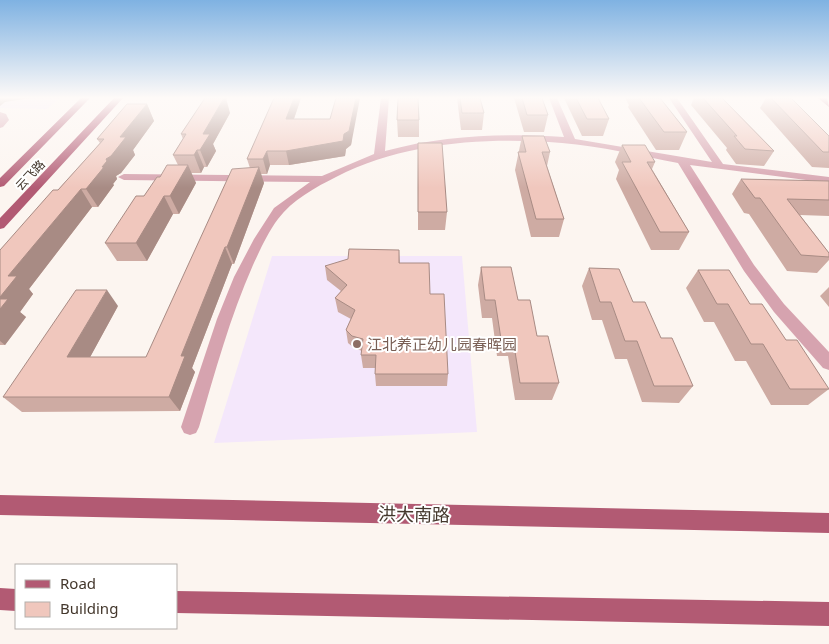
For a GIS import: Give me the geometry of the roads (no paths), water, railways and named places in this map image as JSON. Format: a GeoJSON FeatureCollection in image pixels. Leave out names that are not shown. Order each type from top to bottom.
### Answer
{"type":"FeatureCollection","features":[{"type":"Feature","properties":{"kind":"main road","name":"云飞路"},"geometry":{"type":"LineString","coordinates":[[0,184],[56,128]]}},
{"type":"Feature","properties":{"kind":"main road","name":"云飞路"},"geometry":{"type":"LineString","coordinates":[[0,225],[92,128]]}},
{"type":"Feature","properties":{"kind":"main road","name":"洪大南路"},"geometry":{"type":"LineString","coordinates":[[0,505],[829,523]]}},
{"type":"Feature","properties":{"kind":"main road"},"geometry":{"type":"LineString","coordinates":[[0,599],[15,600]]}},
{"type":"Feature","properties":{"kind":"main road"},"geometry":{"type":"LineString","coordinates":[[178,602],[829,614]]}},
{"type":"Feature","properties":{"kind":"lane"},"geometry":{"type":"LineString","coordinates":[[379,156],[382,128]]}},
{"type":"Feature","properties":{"kind":"lane"},"geometry":{"type":"LineString","coordinates":[[565,128],[571,141]]}},
{"type":"Feature","properties":{"kind":"lane"},"geometry":{"type":"LineString","coordinates":[[693,128],[720,167]]}},
{"type":"Feature","properties":{"kind":"lane"},"geometry":{"type":"LineString","coordinates":[[190,427],[221,326],[243,272],[264,230],[278,211],[307,189],[352,164],[436,143],[470,138],[509,138],[571,141],[720,167],[829,180]]}},
{"type":"Feature","properties":{"kind":"lane"},"geometry":{"type":"LineString","coordinates":[[682,161],[749,268],[779,308],[829,363]]}},
{"type":"Feature","properties":{"kind":"lane"},"geometry":{"type":"LineString","coordinates":[[124,177],[324,179]]}},
{"type":"Feature","properties":{"kind":"place","name":"江北养正幼儿园春晖园"},"geometry":{"type":"Point","coordinates":[357,344]}}]}
